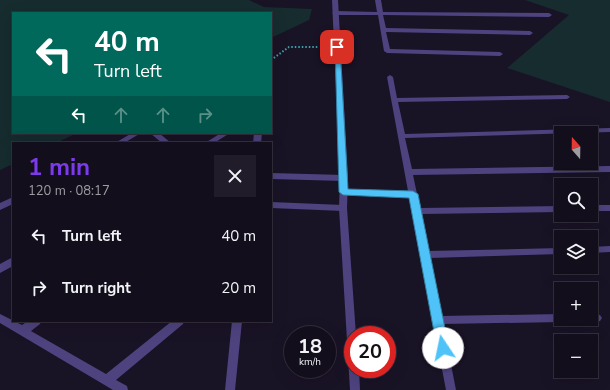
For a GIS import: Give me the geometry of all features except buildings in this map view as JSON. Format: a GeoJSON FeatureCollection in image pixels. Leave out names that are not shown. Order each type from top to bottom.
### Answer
{"type":"FeatureCollection","features":[{"type":"Feature","properties":{"kind":"street"},"geometry":{"type":"LineString","coordinates":[[335,0],[344,178],[343,208],[355,390]]}},
{"type":"Feature","properties":{"kind":"street"},"geometry":{"type":"LineString","coordinates":[[378,0],[387,51],[500,54]]}},
{"type":"Feature","properties":{"kind":"street"},"geometry":{"type":"LineString","coordinates":[[335,13],[549,15]]}},
{"type":"Feature","properties":{"kind":"street"},"geometry":{"type":"LineString","coordinates":[[383,30],[530,33]]}},
{"type":"Feature","properties":{"kind":"street"},"geometry":{"type":"LineString","coordinates":[[390,77],[451,390]]}},
{"type":"Feature","properties":{"kind":"street"},"geometry":{"type":"LineString","coordinates":[[395,100],[567,97]]}},
{"type":"Feature","properties":{"kind":"street"},"geometry":{"type":"LineString","coordinates":[[402,136],[610,130]]}},
{"type":"Feature","properties":{"kind":"street"},"geometry":{"type":"LineString","coordinates":[[121,142],[135,134]]}},
{"type":"Feature","properties":{"kind":"street"},"geometry":{"type":"LineString","coordinates":[[155,134],[166,142]]}},
{"type":"Feature","properties":{"kind":"street"},"geometry":{"type":"LineString","coordinates":[[211,142],[224,134]]}},
{"type":"Feature","properties":{"kind":"street"},"geometry":{"type":"LineString","coordinates":[[409,172],[610,170]]}},
{"type":"Feature","properties":{"kind":"street"},"geometry":{"type":"LineString","coordinates":[[272,176],[344,178]]}},
{"type":"Feature","properties":{"kind":"street"},"geometry":{"type":"LineString","coordinates":[[343,192],[413,194]]}},
{"type":"Feature","properties":{"kind":"street"},"geometry":{"type":"LineString","coordinates":[[0,208],[12,201]]}},
{"type":"Feature","properties":{"kind":"street"},"geometry":{"type":"LineString","coordinates":[[272,205],[343,208]]}},
{"type":"Feature","properties":{"kind":"street"},"geometry":{"type":"LineString","coordinates":[[598,208],[610,208]]}},
{"type":"Feature","properties":{"kind":"street"},"geometry":{"type":"LineString","coordinates":[[416,211],[554,209]]}},
{"type":"Feature","properties":{"kind":"street"},"geometry":{"type":"LineString","coordinates":[[598,250],[610,249]]}},
{"type":"Feature","properties":{"kind":"street"},"geometry":{"type":"LineString","coordinates":[[425,255],[554,250]]}},
{"type":"Feature","properties":{"kind":"street"},"geometry":{"type":"LineString","coordinates":[[0,269],[12,262]]}},
{"type":"Feature","properties":{"kind":"street"},"geometry":{"type":"LineString","coordinates":[[0,318],[123,390]]}},
{"type":"Feature","properties":{"kind":"street"},"geometry":{"type":"LineString","coordinates":[[438,320],[554,318]]}},
{"type":"Feature","properties":{"kind":"street"},"geometry":{"type":"LineString","coordinates":[[22,331],[35,322]]}},
{"type":"Feature","properties":{"kind":"street"},"geometry":{"type":"LineString","coordinates":[[107,380],[178,322]]}},
{"type":"Feature","properties":{"kind":"street"},"geometry":{"type":"LineString","coordinates":[[230,390],[237,322]]}},
{"type":"Feature","properties":{"kind":"path"},"geometry":{"type":"LineString","coordinates":[[272,59],[289,47],[337,47]]}},
{"type":"Feature","properties":{"kind":"green space"},"geometry":{"type":"Polygon","coordinates":[[[0,0],[249,0],[264,7],[312,9],[309,20],[272,38],[272,12],[12,12],[12,134],[75,134],[58,142],[12,142],[12,164],[0,170],[0,0]]]}},
{"type":"Feature","properties":{"kind":"green space"},"geometry":{"type":"Polygon","coordinates":[[[525,0],[610,0],[610,102],[507,68],[569,15],[525,0]]]}},
{"type":"Feature","properties":{"kind":"route"},"geometry":{"type":"LineString","coordinates":[[337,47],[344,178],[343,192],[413,194],[443,348]]}}]}
